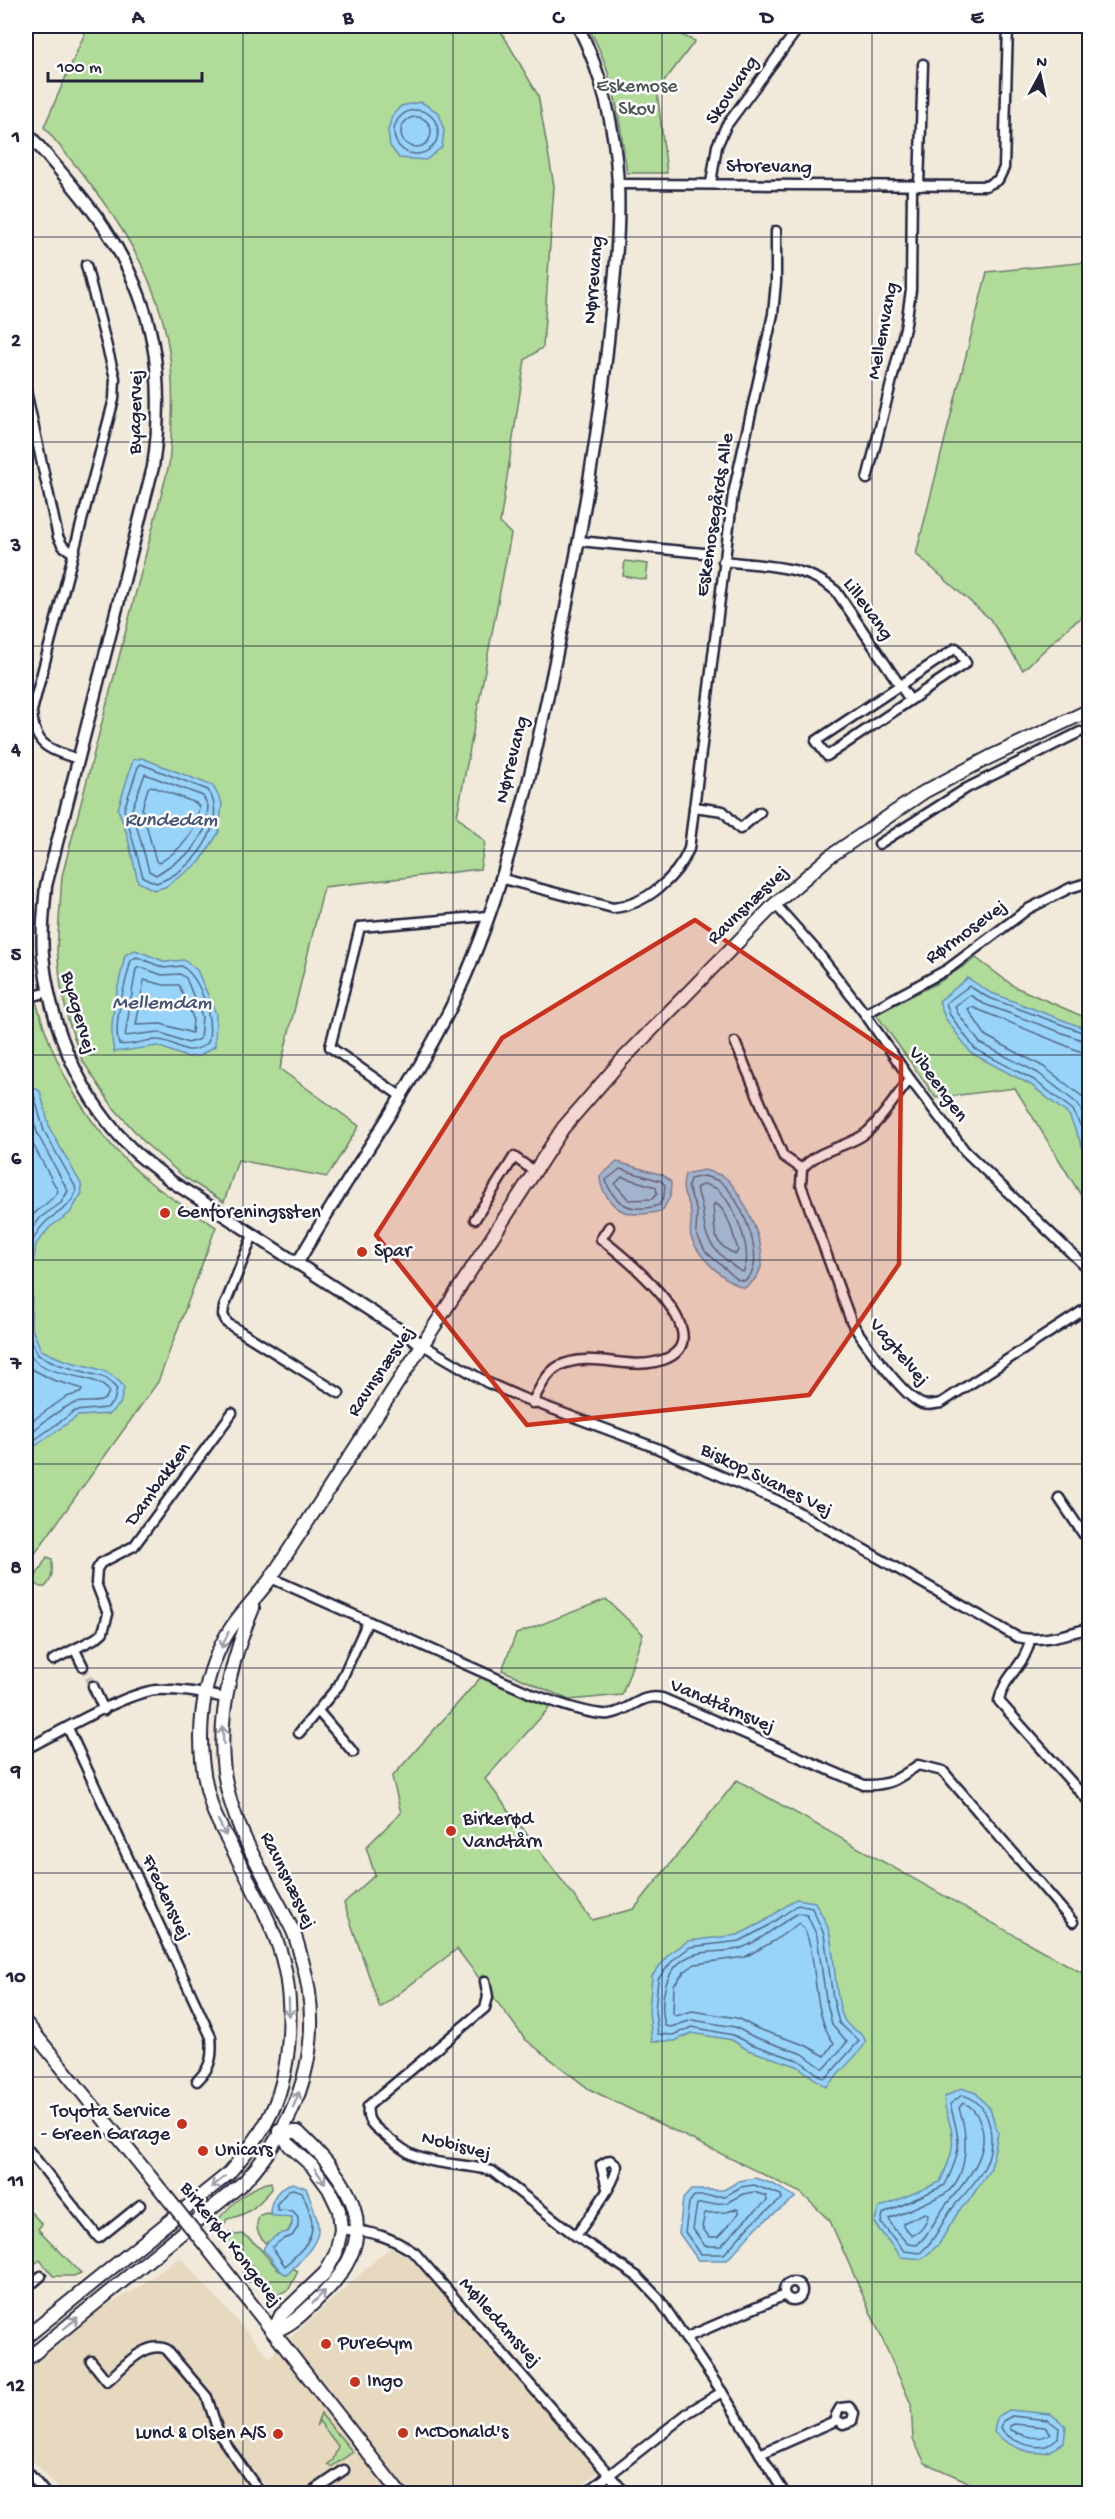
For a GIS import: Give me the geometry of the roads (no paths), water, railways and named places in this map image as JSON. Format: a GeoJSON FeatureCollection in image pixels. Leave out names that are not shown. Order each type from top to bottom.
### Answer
{"type":"FeatureCollection","features":[{"type":"Feature","properties":{"kind":"main road","name":"Ravnsnæsvej"},"geometry":{"type":"LineString","coordinates":[[26,2337],[228,2174],[267,2121],[282,2080],[289,2041],[290,2004],[286,1972],[277,1942],[264,1912],[212,1809],[203,1770],[200,1735],[205,1694],[228,1632],[271,1578],[562,1128],[622,1060],[775,904],[829,857],[924,792],[1089,710]]}},
{"type":"Feature","properties":{"kind":"main road","name":"Ravnsnæsvej"},"geometry":{"type":"LineString","coordinates":[[26,2360],[244,2182],[263,2161],[282,2132],[304,2080],[312,2016],[307,1979],[294,1932],[240,1831],[224,1773],[222,1724],[225,1698],[241,1637],[260,1593]]}},
{"type":"Feature","properties":{"kind":"main road","name":"Birkerød Kongevej"},"geometry":{"type":"LineString","coordinates":[[26,2023],[202,2241],[400,2493]]}},
{"type":"Feature","properties":{"kind":"main road"},"geometry":{"type":"LineString","coordinates":[[267,2121],[282,2132],[291,2146],[312,2166],[330,2189],[339,2210],[341,2230],[336,2253],[325,2273],[281,2315],[273,2332]]}},
{"type":"Feature","properties":{"kind":"main road"},"geometry":{"type":"LineString","coordinates":[[273,2332],[291,2325],[337,2280],[351,2257],[357,2230],[354,2204],[342,2181],[325,2158],[298,2132],[282,2132]]}},
{"type":"Feature","properties":{"kind":"street","name":"Nørrevang"},"geometry":{"type":"LineString","coordinates":[[297,1264],[402,1097],[453,1001],[488,916],[500,878],[528,780],[548,693],[579,541],[607,358],[617,255],[618,184],[611,120],[603,86],[578,26]]}},
{"type":"Feature","properties":{"kind":"street","name":"Skovvang"},"geometry":{"type":"LineString","coordinates":[[711,183],[717,146],[726,126],[800,26]]}},
{"type":"Feature","properties":{"kind":"street","name":"Storevang"},"geometry":{"type":"LineString","coordinates":[[618,184],[986,186],[998,180],[1004,168],[1008,26]]}},
{"type":"Feature","properties":{"kind":"street"},"geometry":{"type":"LineString","coordinates":[[916,186],[923,63]]}},
{"type":"Feature","properties":{"kind":"street","name":"Byagervej"},"geometry":{"type":"LineString","coordinates":[[26,131],[103,225],[124,260],[152,334],[157,363],[159,400],[153,467],[46,886],[42,920],[43,953],[49,992],[59,1031],[72,1064],[109,1121],[134,1150],[171,1181],[423,1345]]}},
{"type":"Feature","properties":{"kind":"street","name":"Mellemvang"},"geometry":{"type":"LineString","coordinates":[[867,479],[906,324],[911,290],[916,186]]}},
{"type":"Feature","properties":{"kind":"street","name":"Eskemosegårds Alle"},"geometry":{"type":"LineString","coordinates":[[500,878],[613,908],[628,906],[641,901],[682,865],[689,849],[733,494],[772,314],[776,282],[776,231]]}},
{"type":"Feature","properties":{"kind":"street","name":"Byagervej"},"geometry":{"type":"LineString","coordinates":[[78,759],[47,749],[37,737],[33,726],[32,711],[114,399],[115,378],[86,265]]}},
{"type":"Feature","properties":{"kind":"street"},"geometry":{"type":"LineString","coordinates":[[26,391],[58,537],[63,546],[73,553]]}},
{"type":"Feature","properties":{"kind":"street"},"geometry":{"type":"LineString","coordinates":[[579,541],[703,553]]}},
{"type":"Feature","properties":{"kind":"street","name":"Lillevang"},"geometry":{"type":"LineString","coordinates":[[723,561],[797,570],[812,574],[825,582],[836,591],[910,700]]}},
{"type":"Feature","properties":{"kind":"street"},"geometry":{"type":"LineString","coordinates":[[956,648],[966,663],[827,756],[816,741],[900,685],[956,648]]}},
{"type":"Feature","properties":{"kind":"street"},"geometry":{"type":"LineString","coordinates":[[1043,732],[1052,748]]}},
{"type":"Feature","properties":{"kind":"street"},"geometry":{"type":"LineString","coordinates":[[879,844],[967,788],[1052,748],[1080,732]]}},
{"type":"Feature","properties":{"kind":"street"},"geometry":{"type":"LineString","coordinates":[[694,807],[723,811],[740,830],[760,812]]}},
{"type":"Feature","properties":{"kind":"street","name":"Rørmosevej"},"geometry":{"type":"LineString","coordinates":[[865,1014],[948,969],[1028,909],[1070,888],[1089,882]]}},
{"type":"Feature","properties":{"kind":"street","name":"Vibeengen"},"geometry":{"type":"LineString","coordinates":[[775,904],[865,1014],[965,1151],[1089,1271]]}},
{"type":"Feature","properties":{"kind":"street"},"geometry":{"type":"LineString","coordinates":[[402,1097],[330,1047],[360,927],[488,916]]}},
{"type":"Feature","properties":{"kind":"street"},"geometry":{"type":"LineString","coordinates":[[26,998],[49,992]]}},
{"type":"Feature","properties":{"kind":"street"},"geometry":{"type":"LineString","coordinates":[[735,1042],[783,1156],[802,1169],[813,1158],[853,1142],[866,1132],[910,1078]]}},
{"type":"Feature","properties":{"kind":"street"},"geometry":{"type":"LineString","coordinates":[[475,1220],[514,1157],[534,1171]]}},
{"type":"Feature","properties":{"kind":"street","name":"Vagtelvej"},"geometry":{"type":"LineString","coordinates":[[802,1169],[801,1185],[851,1321],[884,1366],[913,1399],[922,1404],[928,1406],[941,1403],[1089,1306]]}},
{"type":"Feature","properties":{"kind":"street"},"geometry":{"type":"LineString","coordinates":[[532,1403],[550,1372],[569,1362],[653,1363],[668,1358],[678,1349],[682,1331],[679,1320],[650,1281],[624,1256],[601,1239],[609,1227]]}},
{"type":"Feature","properties":{"kind":"street"},"geometry":{"type":"LineString","coordinates":[[253,1235],[224,1307],[223,1315],[227,1323],[339,1393]]}},
{"type":"Feature","properties":{"kind":"street","name":"Biskop Svanes Vej"},"geometry":{"type":"LineString","coordinates":[[423,1345],[486,1382],[532,1403],[654,1447],[779,1501],[1017,1637],[1030,1640]]}},
{"type":"Feature","properties":{"kind":"street","name":"Dambakken"},"geometry":{"type":"LineString","coordinates":[[53,1660],[96,1638],[107,1623],[106,1604],[96,1583],[97,1569],[101,1563],[134,1546],[232,1413]]}},
{"type":"Feature","properties":{"kind":"street"},"geometry":{"type":"LineString","coordinates":[[1059,1498],[1089,1544]]}},
{"type":"Feature","properties":{"kind":"street","name":"Vandtårnsvej"},"geometry":{"type":"LineString","coordinates":[[271,1578],[532,1694],[556,1702],[610,1714],[644,1697],[662,1698],[864,1785],[880,1786],[894,1782],[918,1765],[943,1771],[1073,1922]]}},
{"type":"Feature","properties":{"kind":"street"},"geometry":{"type":"LineString","coordinates":[[299,1733],[339,1685],[368,1621]]}},
{"type":"Feature","properties":{"kind":"street"},"geometry":{"type":"LineString","coordinates":[[1089,1628],[1030,1640],[1028,1653],[1002,1687],[999,1701],[1089,1803]]}},
{"type":"Feature","properties":{"kind":"street"},"geometry":{"type":"LineString","coordinates":[[75,1650],[83,1666]]}},
{"type":"Feature","properties":{"kind":"street"},"geometry":{"type":"LineString","coordinates":[[93,1686],[104,1710]]}},
{"type":"Feature","properties":{"kind":"street"},"geometry":{"type":"LineString","coordinates":[[26,1749],[104,1710],[154,1690],[225,1698]]}},
{"type":"Feature","properties":{"kind":"street"},"geometry":{"type":"LineString","coordinates":[[318,1711],[353,1752]]}},
{"type":"Feature","properties":{"kind":"street","name":"Fredensvej"},"geometry":{"type":"LineString","coordinates":[[68,1728],[211,2037],[213,2056],[208,2070],[197,2081]]}},
{"type":"Feature","properties":{"kind":"street","name":"Nobisvej"},"geometry":{"type":"LineString","coordinates":[[485,1981],[488,1997],[485,2008],[368,2106],[367,2115],[372,2124],[414,2156],[432,2161],[476,2166],[492,2171],[576,2236],[638,2277],[659,2299],[722,2392],[785,2493]]}},
{"type":"Feature","properties":{"kind":"street"},"geometry":{"type":"LineString","coordinates":[[26,2148],[99,2238],[140,2205]]}},
{"type":"Feature","properties":{"kind":"street"},"geometry":{"type":"LineString","coordinates":[[576,2236],[608,2188]]}},
{"type":"Feature","properties":{"kind":"street","name":"Mølledamsvej"},"geometry":{"type":"LineString","coordinates":[[341,2230],[378,2234],[398,2242],[415,2253],[626,2493]]}},
{"type":"Feature","properties":{"kind":"street"},"geometry":{"type":"LineString","coordinates":[[26,2270],[34,2282],[41,2276]]}},
{"type":"Feature","properties":{"kind":"street"},"geometry":{"type":"LineString","coordinates":[[685,2338],[784,2295]]}},
{"type":"Feature","properties":{"kind":"street"},"geometry":{"type":"LineString","coordinates":[[91,2361],[107,2380],[148,2347],[158,2346],[166,2349],[207,2397],[219,2434],[261,2493]]}},
{"type":"Feature","properties":{"kind":"street"},"geometry":{"type":"LineString","coordinates":[[585,2493],[689,2412],[722,2392]]}},
{"type":"Feature","properties":{"kind":"street"},"geometry":{"type":"LineString","coordinates":[[760,2454],[837,2420]]}},
{"type":"Feature","properties":{"kind":"street"},"geometry":{"type":"LineString","coordinates":[[26,2470],[46,2493]]}},
{"type":"Feature","properties":{"kind":"street"},"geometry":{"type":"LineString","coordinates":[[309,2493],[344,2470]]}},
{"type":"Feature","properties":{"kind":"water"},"geometry":{"type":"Polygon","coordinates":[[[421,102],[439,113],[444,131],[442,147],[426,160],[399,158],[390,146],[388,131],[392,116],[401,106],[421,102]]]}},
{"type":"Feature","properties":{"kind":"water","name":"Rundedam"},"geometry":{"type":"Polygon","coordinates":[[[142,758],[213,786],[222,803],[219,832],[200,862],[165,887],[154,890],[138,882],[127,834],[118,809],[133,760],[142,758]]]}},
{"type":"Feature","properties":{"kind":"water","name":"Mellemdam"},"geometry":{"type":"Polygon","coordinates":[[[135,950],[166,962],[184,960],[197,970],[216,1014],[215,1046],[199,1056],[186,1057],[158,1046],[114,1052],[112,1028],[117,991],[125,955],[135,950]]]}},
{"type":"Feature","properties":{"kind":"water"},"geometry":{"type":"Polygon","coordinates":[[[968,978],[989,992],[1089,1030],[1089,1152],[1085,1153],[1069,1115],[1031,1085],[971,1053],[945,1018],[939,1001],[968,978]]]}},
{"type":"Feature","properties":{"kind":"water"},"geometry":{"type":"Polygon","coordinates":[[[27,1084],[40,1091],[50,1129],[81,1184],[82,1193],[70,1213],[50,1227],[36,1244],[31,1326],[41,1350],[64,1360],[105,1372],[119,1381],[124,1388],[120,1404],[109,1414],[78,1416],[31,1449],[26,1460],[27,1084]]]}},
{"type":"Feature","properties":{"kind":"water"},"geometry":{"type":"Polygon","coordinates":[[[617,1162],[663,1175],[671,1182],[670,1197],[662,1211],[632,1214],[613,1205],[602,1188],[600,1176],[617,1162]]]}},
{"type":"Feature","properties":{"kind":"water"},"geometry":{"type":"Polygon","coordinates":[[[704,1170],[726,1178],[732,1185],[746,1207],[757,1233],[762,1258],[761,1267],[755,1279],[744,1288],[728,1280],[713,1267],[700,1253],[691,1237],[691,1214],[683,1182],[685,1174],[704,1170]]]}},
{"type":"Feature","properties":{"kind":"water"},"geometry":{"type":"Polygon","coordinates":[[[796,1899],[815,1902],[824,1918],[832,1944],[837,1992],[842,2013],[847,2024],[861,2034],[865,2040],[859,2051],[826,2087],[797,2066],[748,2050],[732,2040],[691,2033],[675,2041],[652,2041],[649,2011],[652,1976],[668,1955],[688,1941],[738,1935],[763,1922],[796,1899]]]}},
{"type":"Feature","properties":{"kind":"water"},"geometry":{"type":"Polygon","coordinates":[[[961,2088],[976,2093],[990,2109],[998,2133],[991,2168],[968,2202],[960,2209],[939,2244],[922,2259],[901,2257],[874,2223],[879,2208],[940,2182],[952,2145],[945,2097],[961,2088]]]}},
{"type":"Feature","properties":{"kind":"water"},"geometry":{"type":"Polygon","coordinates":[[[755,2178],[773,2184],[796,2197],[757,2227],[727,2260],[698,2260],[679,2233],[683,2199],[691,2190],[724,2190],[739,2181],[755,2178]]]}},
{"type":"Feature","properties":{"kind":"water"},"geometry":{"type":"Polygon","coordinates":[[[293,2183],[306,2188],[318,2227],[314,2244],[287,2275],[263,2250],[273,2238],[288,2232],[292,2225],[292,2217],[273,2216],[270,2212],[277,2194],[284,2187],[293,2183]]]}},
{"type":"Feature","properties":{"kind":"water"},"geometry":{"type":"Polygon","coordinates":[[[1009,2410],[1051,2414],[1066,2426],[1064,2442],[1047,2452],[1040,2453],[1025,2451],[1011,2445],[994,2432],[997,2417],[1009,2410]]]}},
{"type":"Feature","properties":{"kind":"tunnel"},"geometry":{"type":"LineString","coordinates":[[83,1666],[93,1686]]}},
{"type":"Feature","properties":{"kind":"place","name":"Genforeningssten"},"geometry":{"type":"Point","coordinates":[165,1213]}},
{"type":"Feature","properties":{"kind":"place","name":"Spar"},"geometry":{"type":"Point","coordinates":[362,1252]}},
{"type":"Feature","properties":{"kind":"place","name":"Birkerød Vandtårn"},"geometry":{"type":"Point","coordinates":[451,1831]}},
{"type":"Feature","properties":{"kind":"place","name":"Toyota Service - Green Garage"},"geometry":{"type":"Point","coordinates":[182,2124]}},
{"type":"Feature","properties":{"kind":"place","name":"Unicars"},"geometry":{"type":"Point","coordinates":[203,2151]}},
{"type":"Feature","properties":{"kind":"place","name":"PureGym"},"geometry":{"type":"Point","coordinates":[326,2344]}},
{"type":"Feature","properties":{"kind":"place","name":"Ingo"},"geometry":{"type":"Point","coordinates":[355,2382]}},
{"type":"Feature","properties":{"kind":"place","name":"McDonald's"},"geometry":{"type":"Point","coordinates":[403,2433]}},
{"type":"Feature","properties":{"kind":"place","name":"Lund & Olsen A/S"},"geometry":{"type":"Point","coordinates":[278,2434]}},
{"type":"Feature","properties":{"kind":"park label","name":"Eskemose Skov"},"geometry":{"type":"Point","coordinates":[637,98]}}]}
